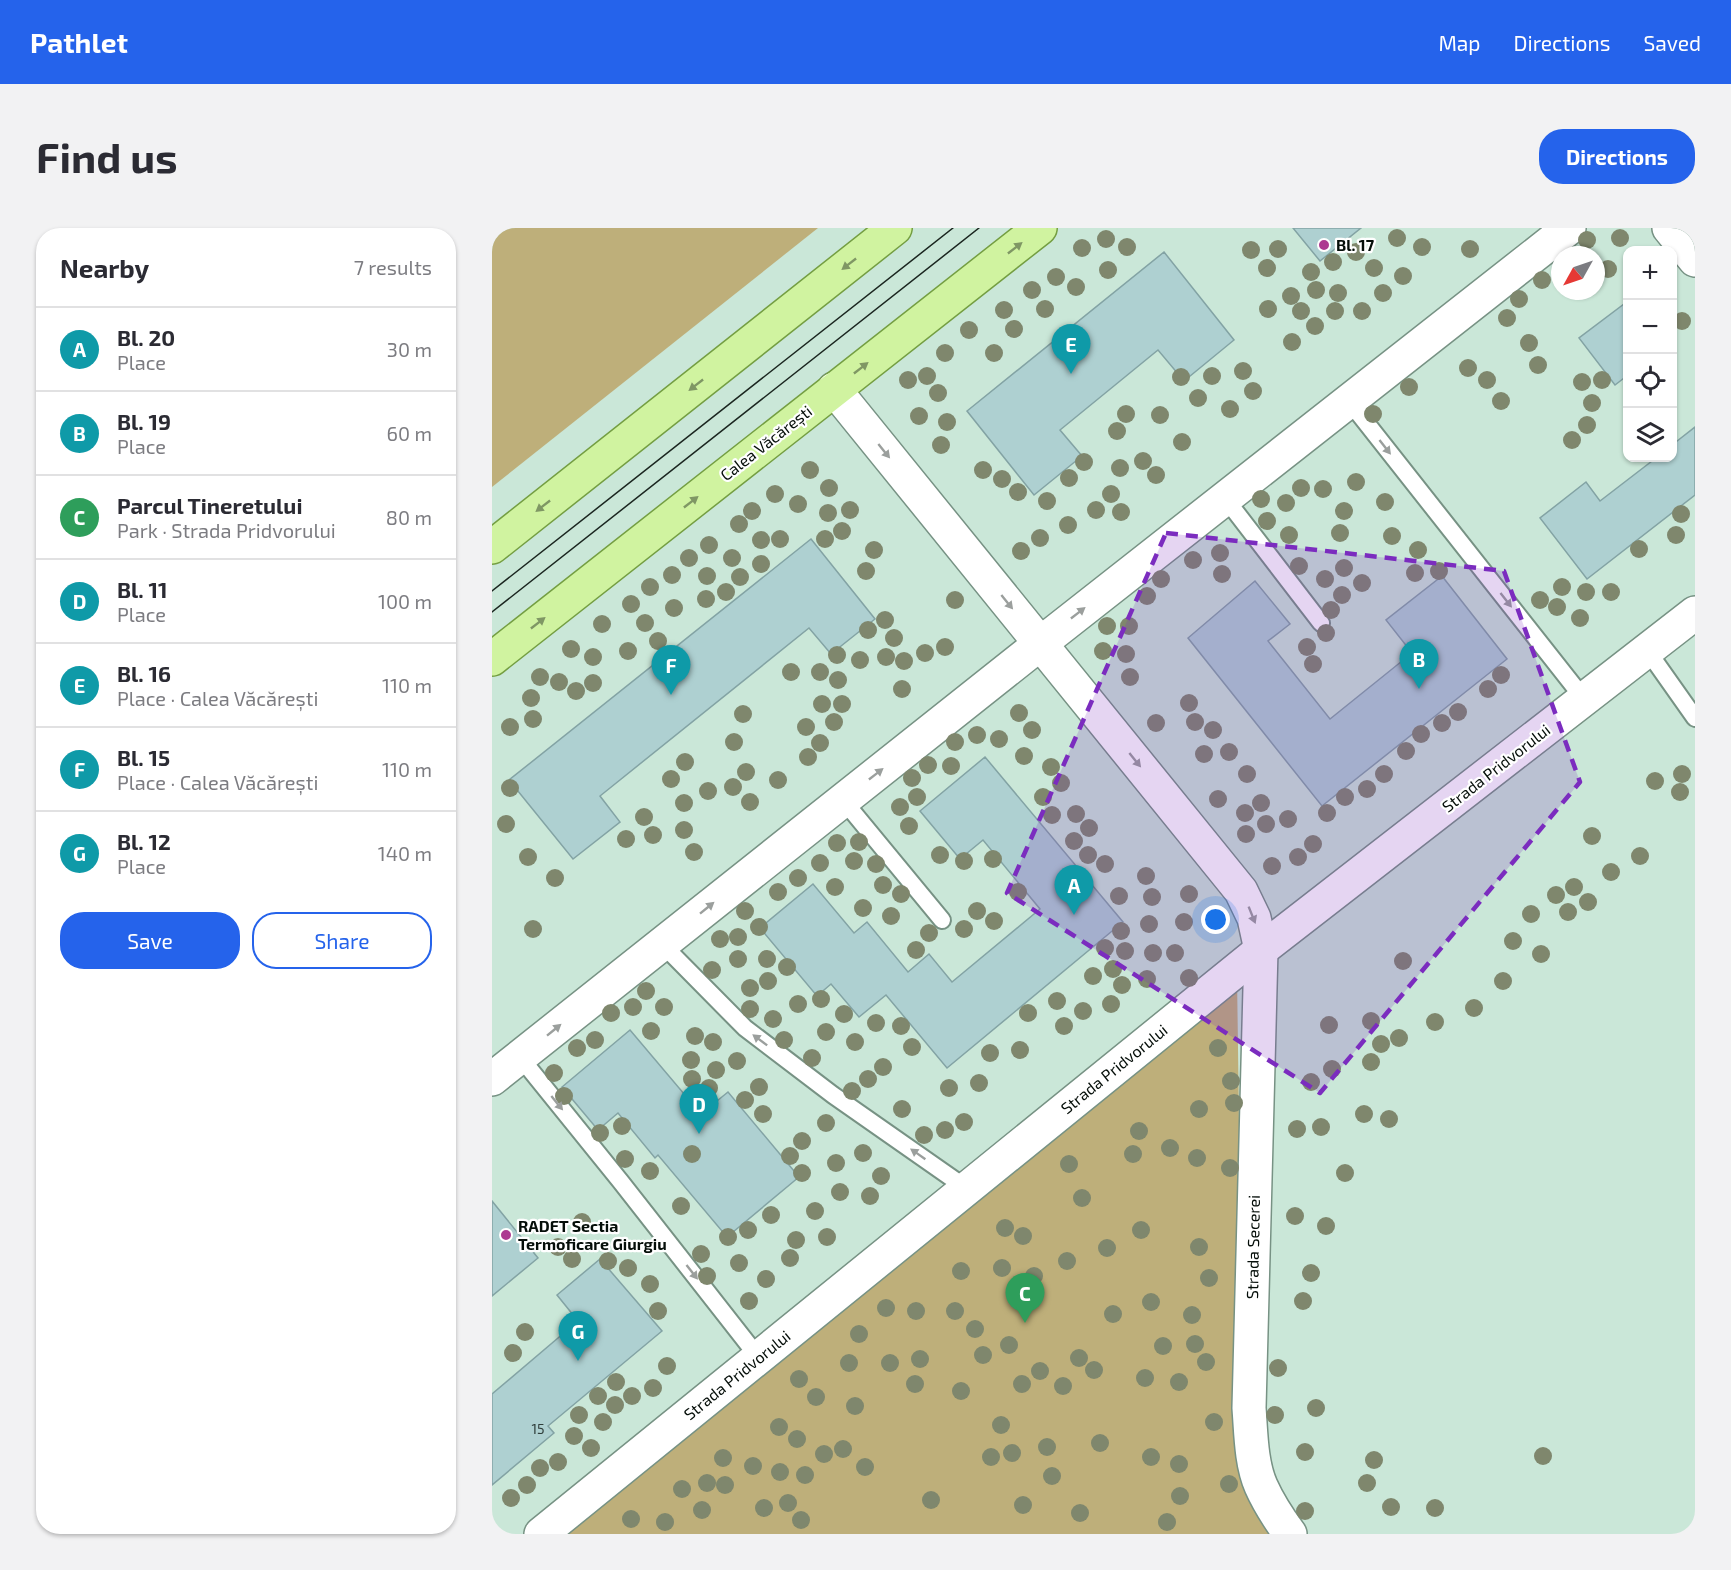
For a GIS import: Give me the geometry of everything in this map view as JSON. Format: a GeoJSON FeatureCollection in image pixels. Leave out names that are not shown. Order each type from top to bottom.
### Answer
{"type":"FeatureCollection","features":[{"type":"Feature","properties":{"kind":"main road"},"geometry":{"type":"LineString","coordinates":[[492,547],[895,228]]}},
{"type":"Feature","properties":{"kind":"main road","name":"Calea Văcărești"},"geometry":{"type":"LineString","coordinates":[[492,659],[1040,228]]}},
{"type":"Feature","properties":{"kind":"street"},"geometry":{"type":"LineString","coordinates":[[492,1079],[1569,228]]}},
{"type":"Feature","properties":{"kind":"street"},"geometry":{"type":"LineString","coordinates":[[1669,228],[1695,261]]}},
{"type":"Feature","properties":{"kind":"street","name":"Strada Secerei"},"geometry":{"type":"LineString","coordinates":[[834,389],[1241,891],[1254,918],[1261,950],[1249,1408],[1252,1448],[1260,1484],[1273,1510],[1290,1534]]}},
{"type":"Feature","properties":{"kind":"street","name":"Strada Pridvorului"},"geometry":{"type":"LineString","coordinates":[[541,1534],[1261,950],[1695,613]]}},
{"type":"Feature","properties":{"kind":"lane"},"geometry":{"type":"LineString","coordinates":[[1349,401],[1584,699]]}},
{"type":"Feature","properties":{"kind":"lane"},"geometry":{"type":"LineString","coordinates":[[1225,498],[1322,622]]}},
{"type":"Feature","properties":{"kind":"lane"},"geometry":{"type":"LineString","coordinates":[[1647,650],[1695,718]]}},
{"type":"Feature","properties":{"kind":"lane"},"geometry":{"type":"LineString","coordinates":[[843,800],[942,920]]}},
{"type":"Feature","properties":{"kind":"lane"},"geometry":{"type":"LineString","coordinates":[[662,944],[745,1029],[833,1095],[966,1188]]}},
{"type":"Feature","properties":{"kind":"lane"},"geometry":{"type":"LineString","coordinates":[[520,1057],[759,1358]]}},
{"type":"Feature","properties":{"kind":"highlighted area"},"geometry":{"type":"Polygon","coordinates":[[[1166,533],[1504,571],[1580,782],[1320,1093],[1007,893],[1166,533]]]}},
{"type":"Feature","properties":{"kind":"shaded area"},"geometry":{"type":"Polygon","coordinates":[[[492,228],[818,228],[492,487],[492,228]]]}},
{"type":"Feature","properties":{"kind":"shaded area"},"geometry":{"type":"Polygon","coordinates":[[[1237,975],[1243,1412],[1284,1534],[548,1534],[1237,975]]]}},
{"type":"Feature","properties":{"kind":"building","name":"Bl. 17"},"geometry":{"type":"Polygon","coordinates":[[[1293,228],[1361,228],[1320,261],[1293,228]]]}},
{"type":"Feature","properties":{"kind":"building"},"geometry":{"type":"Polygon","coordinates":[[[1164,252],[1234,340],[1184,381],[1158,350],[1060,430],[1082,456],[1034,495],[967,411],[1164,252]]]}},
{"type":"Feature","properties":{"kind":"building"},"geometry":{"type":"Polygon","coordinates":[[[1623,305],[1623,379],[1615,385],[1579,338],[1623,305]]]}},
{"type":"Feature","properties":{"kind":"building"},"geometry":{"type":"Polygon","coordinates":[[[1695,427],[1695,495],[1587,579],[1540,518],[1586,482],[1600,501],[1651,462],[1677,462],[1677,441],[1695,427]]]}},
{"type":"Feature","properties":{"kind":"building"},"geometry":{"type":"Polygon","coordinates":[[[811,539],[875,619],[831,654],[809,628],[600,796],[620,822],[573,859],[509,780],[811,539]]]}},
{"type":"Feature","properties":{"kind":"building"},"geometry":{"type":"Polygon","coordinates":[[[1442,576],[1507,659],[1322,806],[1188,638],[1255,581],[1290,624],[1268,641],[1330,719],[1412,653],[1386,620],[1442,576]]]}},
{"type":"Feature","properties":{"kind":"building"},"geometry":{"type":"Polygon","coordinates":[[[985,757],[1123,922],[947,1068],[886,995],[859,1017],[831,984],[817,996],[760,928],[813,884],[854,933],[867,922],[908,972],[929,954],[952,982],[1040,909],[983,840],[960,859],[920,811],[985,757]]]}},
{"type":"Feature","properties":{"kind":"building"},"geometry":{"type":"Polygon","coordinates":[[[630,1030],[701,1114],[728,1092],[799,1177],[727,1237],[658,1155],[655,1158],[618,1113],[598,1130],[562,1087],[630,1030]]]}},
{"type":"Feature","properties":{"kind":"building","name":"RADET Sectia Termoficare Giurgiu"},"geometry":{"type":"Polygon","coordinates":[[[492,1201],[538,1258],[492,1296],[492,1201]]]}},
{"type":"Feature","properties":{"kind":"building"},"geometry":{"type":"Polygon","coordinates":[[[600,1259],[662,1331],[548,1426],[554,1433],[492,1485],[492,1394],[578,1321],[557,1295],[600,1259]]]}},
{"type":"Feature","properties":{"kind":"tram line"},"geometry":{"type":"LineString","coordinates":[[492,591],[953,228]]}},
{"type":"Feature","properties":{"kind":"tram line"},"geometry":{"type":"LineString","coordinates":[[492,612],[979,228]]}},
{"type":"Feature","properties":{"kind":"place","name":"Bl. 17"},"geometry":{"type":"Point","coordinates":[1324,245]}},
{"type":"Feature","properties":{"kind":"place","name":"Bl. 16"},"geometry":{"type":"Point","coordinates":[1071,374]}},
{"type":"Feature","properties":{"kind":"place","name":"Bl. 19"},"geometry":{"type":"Point","coordinates":[1419,689]}},
{"type":"Feature","properties":{"kind":"place","name":"Bl. 15"},"geometry":{"type":"Point","coordinates":[671,695]}},
{"type":"Feature","properties":{"kind":"place","name":"Bl. 20"},"geometry":{"type":"Point","coordinates":[1074,915]}},
{"type":"Feature","properties":{"kind":"place","name":"Bl. 11"},"geometry":{"type":"Point","coordinates":[699,1134]}},
{"type":"Feature","properties":{"kind":"place","name":"RADET Sectia Termoficare Giurgiu"},"geometry":{"type":"Point","coordinates":[506,1235]}},
{"type":"Feature","properties":{"kind":"place","name":"Parcul Tineretului"},"geometry":{"type":"Point","coordinates":[1025,1323]}},
{"type":"Feature","properties":{"kind":"place","name":"Bl. 12"},"geometry":{"type":"Point","coordinates":[578,1361]}}]}
